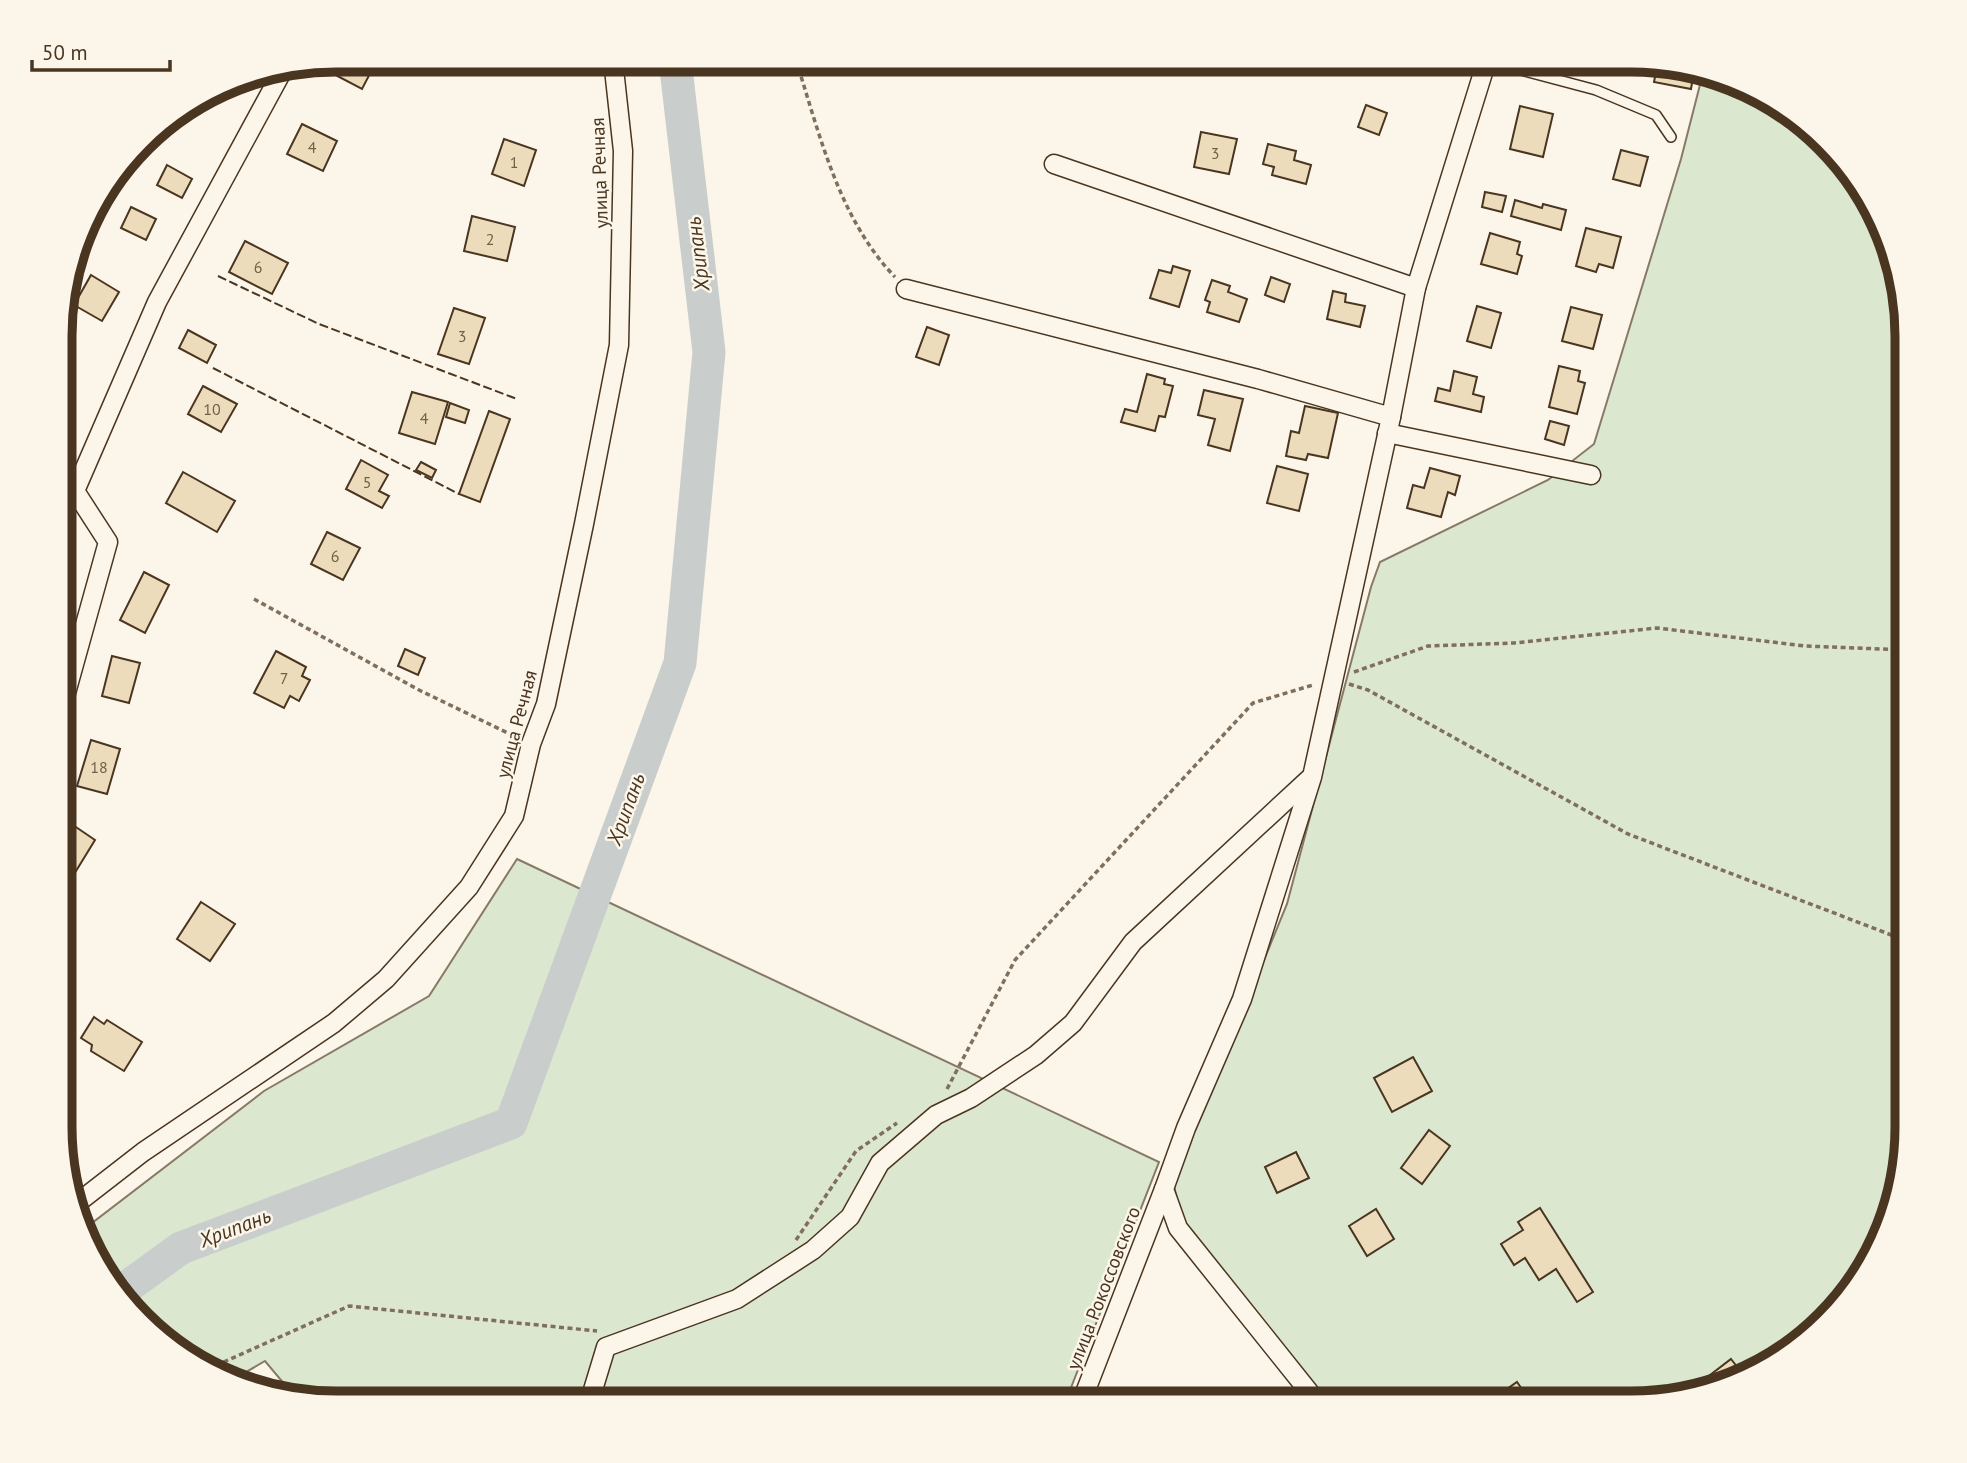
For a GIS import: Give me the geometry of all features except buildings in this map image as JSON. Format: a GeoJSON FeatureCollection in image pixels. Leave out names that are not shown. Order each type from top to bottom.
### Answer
{"type":"FeatureCollection","features":[{"type":"Feature","properties":{"kind":"street","name":"улица Речная"},"geometry":{"type":"LineString","coordinates":[[82,1199],[143,1152],[334,1023],[386,979],[469,887],[514,816],[531,744],[546,704],[619,345],[623,151],[614,72]]}},
{"type":"Feature","properties":{"kind":"street","name":"улица Рокоссовского"},"geometry":{"type":"LineString","coordinates":[[1086,1391],[1186,1128],[1242,999],[1311,777],[1389,425],[1416,288],[1483,72]]}},
{"type":"Feature","properties":{"kind":"street"},"geometry":{"type":"LineString","coordinates":[[72,671],[108,542],[75,491],[157,302],[278,78]]}},
{"type":"Feature","properties":{"kind":"street"},"geometry":{"type":"LineString","coordinates":[[1054,164],[1416,288]]}},
{"type":"Feature","properties":{"kind":"street"},"geometry":{"type":"LineString","coordinates":[[906,289],[1258,379],[1389,425],[1591,475]]}},
{"type":"Feature","properties":{"kind":"street"},"geometry":{"type":"LineString","coordinates":[[593,1391],[606,1348],[737,1299],[813,1250],[850,1217],[880,1163],[936,1115],[971,1098],[1036,1055],[1073,1023],[1133,942],[1311,777]]}},
{"type":"Feature","properties":{"kind":"street"},"geometry":{"type":"LineString","coordinates":[[1164,1189],[1178,1228],[1308,1391]]}},
{"type":"Feature","properties":{"kind":"lane"},"geometry":{"type":"LineString","coordinates":[[1531,72],[1596,90],[1656,115],[1671,137]]}},
{"type":"Feature","properties":{"kind":"path"},"geometry":{"type":"LineString","coordinates":[[800,72],[835,181],[870,244],[884,265],[906,289]]}},
{"type":"Feature","properties":{"kind":"path"},"geometry":{"type":"LineString","coordinates":[[254,599],[419,690],[531,744]]}},
{"type":"Feature","properties":{"kind":"path"},"geometry":{"type":"LineString","coordinates":[[947,1088],[1015,960],[1252,703],[1333,679],[1428,646],[1514,643],[1657,628],[1805,646],[1895,650]]}},
{"type":"Feature","properties":{"kind":"path"},"geometry":{"type":"LineString","coordinates":[[1368,690],[1628,834],[1895,936]]}},
{"type":"Feature","properties":{"kind":"path"},"geometry":{"type":"LineString","coordinates":[[793,1243],[856,1151],[902,1120]]}},
{"type":"Feature","properties":{"kind":"path"},"geometry":{"type":"LineString","coordinates":[[219,1364],[349,1306],[609,1332]]}},
{"type":"Feature","properties":{"kind":"green space"},"geometry":{"type":"Polygon","coordinates":[[[1701,81],[1763,107],[1805,137],[1841,175],[1868,219],[1890,284],[1895,318],[1895,1145],[1886,1196],[1860,1259],[1841,1288],[1818,1314],[1778,1347],[1748,1364],[1716,1377],[1649,1391],[1319,1391],[1183,1223],[1173,1182],[1287,904],[1371,587],[1380,562],[1548,480],[1594,444],[1681,159],[1701,81]]]}},
{"type":"Feature","properties":{"kind":"green space"},"geometry":{"type":"Polygon","coordinates":[[[517,859],[1159,1162],[1070,1391],[318,1391],[286,1386],[265,1361],[243,1374],[189,1347],[149,1314],[126,1288],[107,1259],[91,1224],[264,1091],[429,996],[517,859]]]}},
{"type":"Feature","properties":{"kind":"waterway","name":"Хрипань"},"geometry":{"type":"LineString","coordinates":[[126,1288],[181,1248],[511,1123],[680,663],[709,352],[676,72]]}},
{"type":"Feature","properties":{"kind":"fence"},"geometry":{"type":"LineString","coordinates":[[218,276],[319,324],[517,399]]}},
{"type":"Feature","properties":{"kind":"fence"},"geometry":{"type":"LineString","coordinates":[[213,368],[459,494]]}}]}
